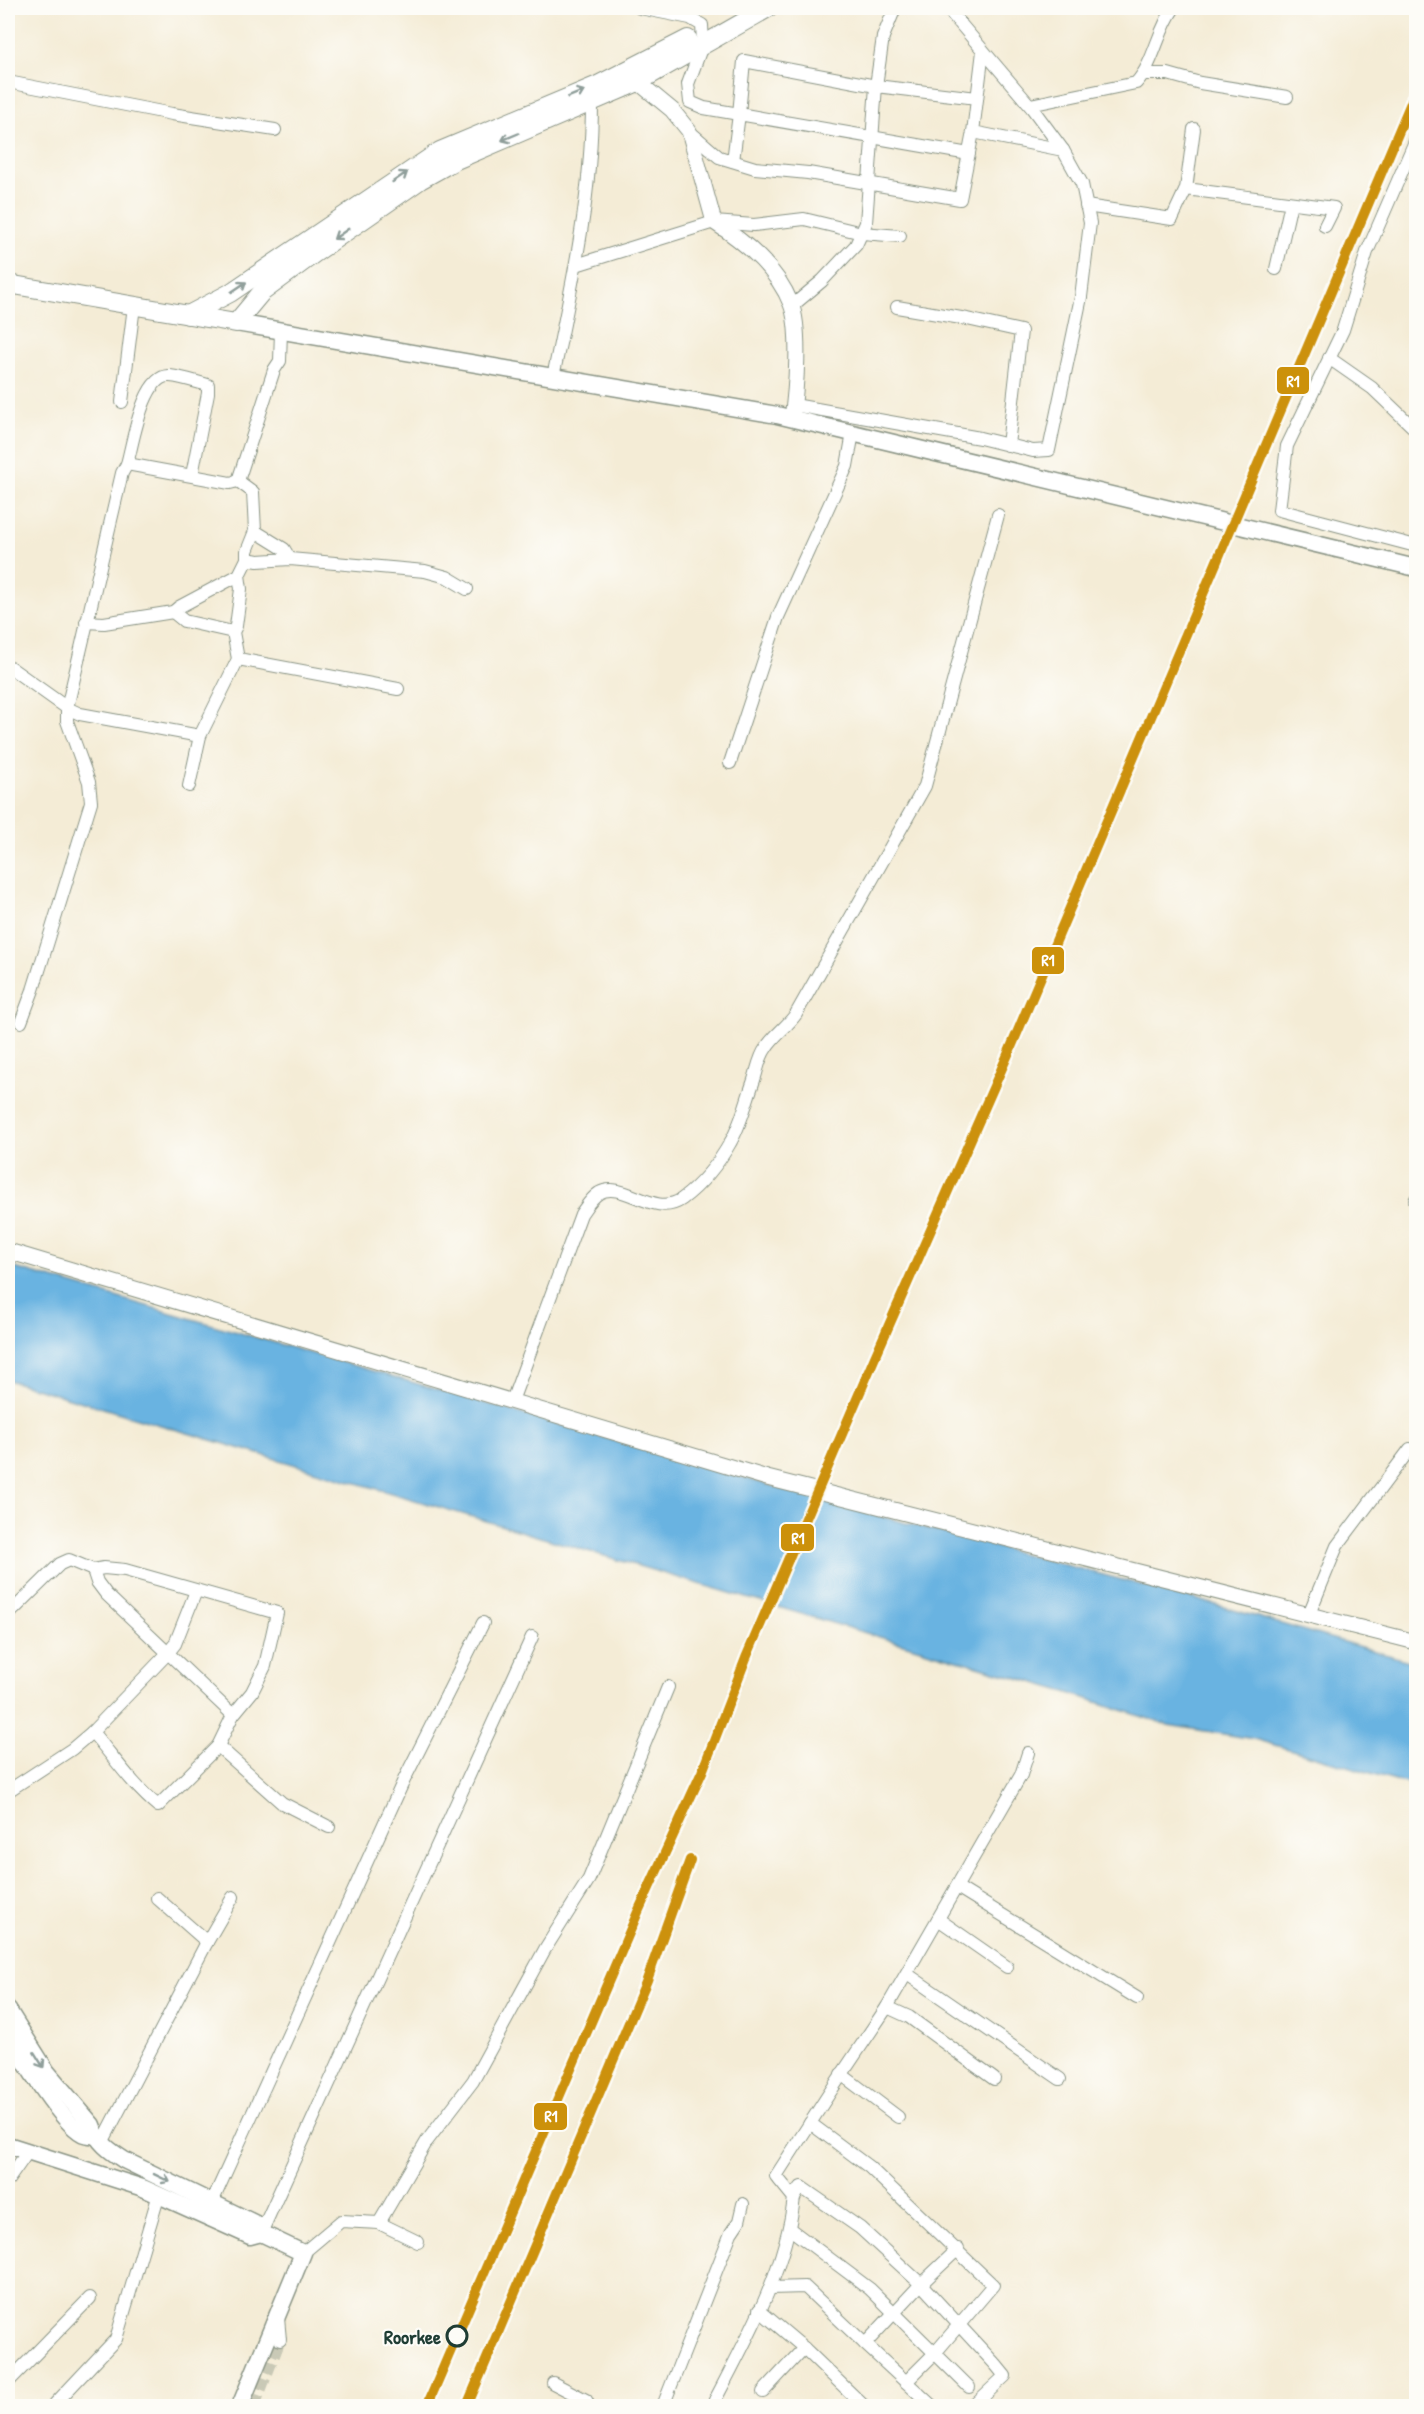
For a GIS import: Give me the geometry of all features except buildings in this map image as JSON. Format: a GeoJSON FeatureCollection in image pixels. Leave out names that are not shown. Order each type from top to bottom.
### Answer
{"type":"FeatureCollection","features":[{"type":"Feature","properties":{"kind":"main road"},"geometry":{"type":"LineString","coordinates":[[236,323],[261,293],[420,180],[456,160],[592,103],[638,81],[747,8]]}},
{"type":"Feature","properties":{"kind":"main road"},"geometry":{"type":"LineString","coordinates":[[188,315],[230,293],[440,151],[598,85],[768,8]]}},
{"type":"Feature","properties":{"kind":"main road"},"geometry":{"type":"LineString","coordinates":[[8,284],[553,377],[793,412],[853,433],[1416,568]]}},
{"type":"Feature","properties":{"kind":"main road"},"geometry":{"type":"LineString","coordinates":[[8,2010],[47,2072],[92,2125],[103,2143],[103,2176]]}},
{"type":"Feature","properties":{"kind":"main road"},"geometry":{"type":"LineString","coordinates":[[8,2034],[36,2079],[70,2124],[82,2133],[103,2143],[124,2160],[209,2209],[250,2236],[261,2233],[303,2253],[240,2406]]}},
{"type":"Feature","properties":{"kind":"main road"},"geometry":{"type":"LineString","coordinates":[[8,2145],[27,2153],[209,2209]]}},
{"type":"Feature","properties":{"kind":"street"},"geometry":{"type":"LineString","coordinates":[[640,8],[690,18],[702,25],[703,37],[688,84],[690,102],[704,108],[969,154]]}},
{"type":"Feature","properties":{"kind":"street"},"geometry":{"type":"LineString","coordinates":[[792,306],[822,281],[856,246],[866,223],[876,86],[883,37],[895,8]]}},
{"type":"Feature","properties":{"kind":"street"},"geometry":{"type":"LineString","coordinates":[[689,131],[714,222],[743,241],[777,279],[792,306],[797,381],[793,412],[1008,445],[1033,451],[1049,450],[1081,297],[1090,223],[1082,184],[1063,150],[1030,105],[947,8]]}},
{"type":"Feature","properties":{"kind":"street"},"geometry":{"type":"LineString","coordinates":[[1030,105],[1136,83],[1144,74],[1166,19],[1173,8]]}},
{"type":"Feature","properties":{"kind":"street"},"geometry":{"type":"LineString","coordinates":[[638,81],[672,110],[689,131],[718,157],[755,168],[798,172],[960,199],[969,154],[983,51]]}},
{"type":"Feature","properties":{"kind":"street"},"geometry":{"type":"LineString","coordinates":[[733,161],[744,61],[876,86],[977,98]]}},
{"type":"Feature","properties":{"kind":"street"},"geometry":{"type":"LineString","coordinates":[[1144,74],[1168,74],[1200,83],[1287,97]]}},
{"type":"Feature","properties":{"kind":"street"},"geometry":{"type":"LineString","coordinates":[[8,82],[172,114],[275,130]]}},
{"type":"Feature","properties":{"kind":"street"},"geometry":{"type":"LineString","coordinates":[[672,110],[690,95]]}},
{"type":"Feature","properties":{"kind":"street"},"geometry":{"type":"LineString","coordinates":[[553,377],[576,265],[591,159],[592,103]]}},
{"type":"Feature","properties":{"kind":"street"},"geometry":{"type":"LineString","coordinates":[[1086,206],[1172,219],[1186,189],[1194,129]]}},
{"type":"Feature","properties":{"kind":"street"},"geometry":{"type":"LineString","coordinates":[[972,132],[1063,150]]}},
{"type":"Feature","properties":{"kind":"street"},"geometry":{"type":"LineString","coordinates":[[1416,140],[1367,252],[1343,330],[1287,446],[1279,510],[1416,547]]}},
{"type":"Feature","properties":{"kind":"street"},"geometry":{"type":"LineString","coordinates":[[1186,189],[1334,208],[1325,226]]}},
{"type":"Feature","properties":{"kind":"street"},"geometry":{"type":"LineString","coordinates":[[1276,269],[1291,202]]}},
{"type":"Feature","properties":{"kind":"street"},"geometry":{"type":"LineString","coordinates":[[576,265],[714,222],[754,225],[804,219],[862,233],[900,236]]}},
{"type":"Feature","properties":{"kind":"street"},"geometry":{"type":"LineString","coordinates":[[122,402],[134,306]]}},
{"type":"Feature","properties":{"kind":"street"},"geometry":{"type":"LineString","coordinates":[[897,308],[1021,330],[1008,445]]}},
{"type":"Feature","properties":{"kind":"street"},"geometry":{"type":"LineString","coordinates":[[238,481],[274,370],[280,361],[281,331]]}},
{"type":"Feature","properties":{"kind":"street"},"geometry":{"type":"LineString","coordinates":[[1329,358],[1372,388],[1416,430]]}},
{"type":"Feature","properties":{"kind":"street"},"geometry":{"type":"LineString","coordinates":[[21,1022],[91,802],[89,782],[67,721],[67,708],[86,622],[122,473],[127,464],[145,398],[154,381],[168,375],[207,385],[208,393],[192,474]]}},
{"type":"Feature","properties":{"kind":"street"},"geometry":{"type":"LineString","coordinates":[[730,763],[778,617],[848,466],[853,433]]}},
{"type":"Feature","properties":{"kind":"street"},"geometry":{"type":"LineString","coordinates":[[127,464],[182,476],[192,474],[230,483],[238,481]]}},
{"type":"Feature","properties":{"kind":"street"},"geometry":{"type":"LineString","coordinates":[[189,786],[200,736],[238,659],[233,632],[236,626],[241,589],[239,575],[247,559],[247,551],[255,531],[253,492],[238,481]]}},
{"type":"Feature","properties":{"kind":"street"},"geometry":{"type":"LineString","coordinates":[[512,1401],[581,1214],[592,1199],[600,1192],[619,1191],[658,1204],[673,1203],[681,1199],[706,1177],[731,1143],[766,1048],[788,1026],[796,1014],[925,786],[998,515]]}},
{"type":"Feature","properties":{"kind":"street"},"geometry":{"type":"LineString","coordinates":[[255,531],[284,549],[290,559]]}},
{"type":"Feature","properties":{"kind":"street"},"geometry":{"type":"LineString","coordinates":[[247,559],[258,561],[290,559],[425,571],[447,577],[467,589]]}},
{"type":"Feature","properties":{"kind":"street"},"geometry":{"type":"LineString","coordinates":[[86,622],[104,622],[172,612],[239,575]]}},
{"type":"Feature","properties":{"kind":"street"},"geometry":{"type":"LineString","coordinates":[[172,612],[184,621],[233,632]]}},
{"type":"Feature","properties":{"kind":"street"},"geometry":{"type":"LineString","coordinates":[[238,659],[398,688]]}},
{"type":"Feature","properties":{"kind":"street"},"geometry":{"type":"LineString","coordinates":[[8,666],[67,708],[80,714],[200,736]]}},
{"type":"Feature","properties":{"kind":"street"},"geometry":{"type":"LineString","coordinates":[[8,1251],[768,1478],[1416,1642]]}},
{"type":"Feature","properties":{"kind":"street"},"geometry":{"type":"LineString","coordinates":[[1309,1614],[1337,1546],[1410,1449],[1416,1454]]}},
{"type":"Feature","properties":{"kind":"street"},"geometry":{"type":"LineString","coordinates":[[8,1615],[60,1564],[69,1560],[93,1570],[104,1568],[125,1570],[277,1613],[265,1666],[252,1692],[233,1715],[218,1746],[158,1806],[140,1792],[123,1767],[92,1732]]}},
{"type":"Feature","properties":{"kind":"street"},"geometry":{"type":"LineString","coordinates":[[93,1570],[97,1582],[106,1594],[233,1715]]}},
{"type":"Feature","properties":{"kind":"street"},"geometry":{"type":"LineString","coordinates":[[8,1791],[72,1749],[92,1732],[167,1654],[175,1644],[196,1591]]}},
{"type":"Feature","properties":{"kind":"street"},"geometry":{"type":"LineString","coordinates":[[209,2209],[404,1780],[483,1623]]}},
{"type":"Feature","properties":{"kind":"street"},"geometry":{"type":"LineString","coordinates":[[261,2233],[532,1637]]}},
{"type":"Feature","properties":{"kind":"street"},"geometry":{"type":"LineString","coordinates":[[379,2223],[426,2141],[473,2080],[545,1949],[589,1879],[668,1687]]}},
{"type":"Feature","properties":{"kind":"street"},"geometry":{"type":"LineString","coordinates":[[218,1746],[282,1803],[329,1827]]}},
{"type":"Feature","properties":{"kind":"street"},"geometry":{"type":"LineString","coordinates":[[794,2198],[776,2176],[907,1974],[1021,1775],[1028,1752]]}},
{"type":"Feature","properties":{"kind":"street"},"geometry":{"type":"LineString","coordinates":[[957,1887],[1137,1998]]}},
{"type":"Feature","properties":{"kind":"street"},"geometry":{"type":"LineString","coordinates":[[103,2143],[207,1942],[233,1897]]}},
{"type":"Feature","properties":{"kind":"street"},"geometry":{"type":"LineString","coordinates":[[157,1898],[207,1942]]}},
{"type":"Feature","properties":{"kind":"street"},"geometry":{"type":"LineString","coordinates":[[938,1919],[1007,1967]]}},
{"type":"Feature","properties":{"kind":"street"},"geometry":{"type":"LineString","coordinates":[[907,1974],[1060,2079]]}},
{"type":"Feature","properties":{"kind":"street"},"geometry":{"type":"LineString","coordinates":[[887,2007],[909,2017],[994,2079]]}},
{"type":"Feature","properties":{"kind":"street"},"geometry":{"type":"LineString","coordinates":[[842,2074],[898,2117]]}},
{"type":"Feature","properties":{"kind":"street"},"geometry":{"type":"LineString","coordinates":[[810,2123],[869,2167],[993,2285],[935,2353],[906,2382]]}},
{"type":"Feature","properties":{"kind":"street"},"geometry":{"type":"LineString","coordinates":[[8,2180],[27,2153]]}},
{"type":"Feature","properties":{"kind":"street"},"geometry":{"type":"LineString","coordinates":[[712,2406],[777,2273],[790,2229],[794,2198],[801,2187],[860,2228],[921,2284],[1005,2376],[973,2406]]}},
{"type":"Feature","properties":{"kind":"street"},"geometry":{"type":"LineString","coordinates":[[53,2406],[116,2339],[159,2194]]}},
{"type":"Feature","properties":{"kind":"street"},"geometry":{"type":"LineString","coordinates":[[663,2406],[732,2233],[739,2221],[743,2204]]}},
{"type":"Feature","properties":{"kind":"street"},"geometry":{"type":"LineString","coordinates":[[303,2253],[341,2221],[379,2223],[418,2242]]}},
{"type":"Feature","properties":{"kind":"street"},"geometry":{"type":"LineString","coordinates":[[790,2229],[870,2289],[969,2387]]}},
{"type":"Feature","properties":{"kind":"street"},"geometry":{"type":"LineString","coordinates":[[865,2344],[957,2249]]}},
{"type":"Feature","properties":{"kind":"street"},"geometry":{"type":"LineString","coordinates":[[770,2288],[805,2287],[932,2406]]}},
{"type":"Feature","properties":{"kind":"street"},"geometry":{"type":"LineString","coordinates":[[8,2382],[90,2298]]}},
{"type":"Feature","properties":{"kind":"street"},"geometry":{"type":"LineString","coordinates":[[759,2310],[804,2348],[864,2406]]}},
{"type":"Feature","properties":{"kind":"street"},"geometry":{"type":"LineString","coordinates":[[278,2315],[280,2340]]}},
{"type":"Feature","properties":{"kind":"street"},"geometry":{"type":"LineString","coordinates":[[763,2392],[804,2348]]}},
{"type":"Feature","properties":{"kind":"street"},"geometry":{"type":"LineString","coordinates":[[553,2383],[586,2400],[589,2406]]}},
{"type":"Feature","properties":{"kind":"water"},"geometry":{"type":"Polygon","coordinates":[[[8,1266],[849,1508],[1199,1600],[1416,1663],[1416,1786],[1254,1739],[1168,1725],[1066,1692],[8,1380],[8,1266]]]}},
{"type":"Feature","properties":{"kind":"tunnel"},"geometry":{"type":"LineString","coordinates":[[254,2406],[280,2340]]}},
{"type":"Feature","properties":{"kind":"transit line","name":"R1"},"geometry":{"type":"LineString","coordinates":[[427,2406],[638,1912],[702,1772],[746,1658],[1009,1052],[1416,91]]}},
{"type":"Feature","properties":{"kind":"transit line","name":"R1"},"geometry":{"type":"LineString","coordinates":[[467,2406],[647,1980],[690,1860]]}},
{"type":"Feature","properties":{"kind":"place","name":"Roorkee"},"geometry":{"type":"Point","coordinates":[457,2336]}}]}
